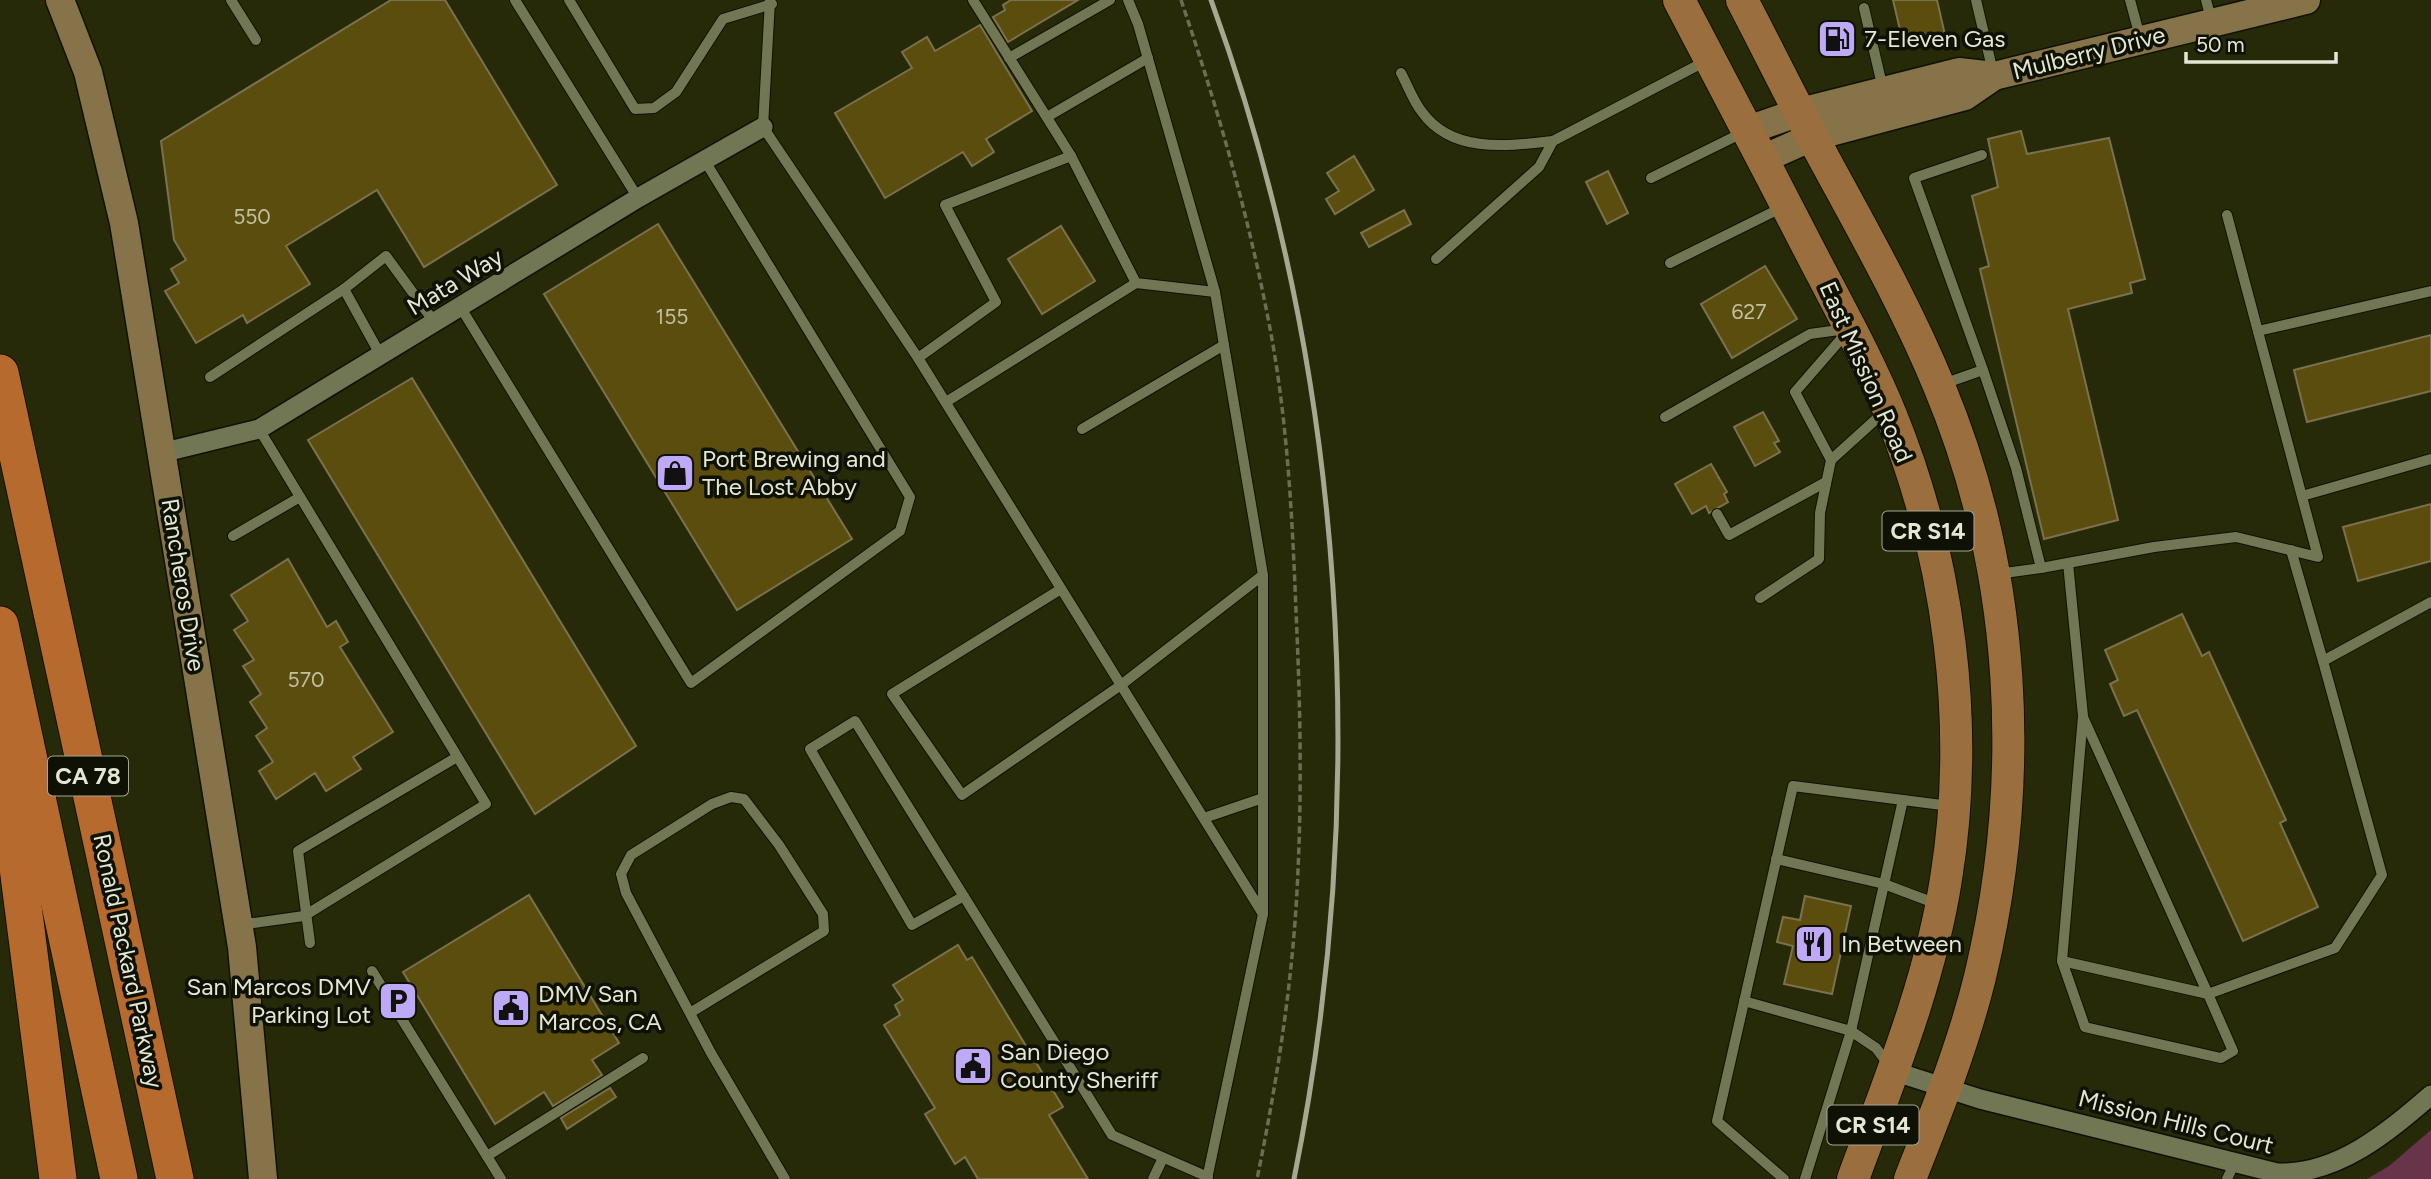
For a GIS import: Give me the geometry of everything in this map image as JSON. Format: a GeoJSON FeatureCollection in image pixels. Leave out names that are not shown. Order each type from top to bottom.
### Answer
{"type":"FeatureCollection","features":[{"type":"Feature","properties":{"kind":"highway","name":"Ronald Packard Parkway"},"geometry":{"type":"LineString","coordinates":[[0,373],[175,1179]]}},
{"type":"Feature","properties":{"kind":"highway","name":"CA 78"},"geometry":{"type":"LineString","coordinates":[[0,625],[119,1179]]}},
{"type":"Feature","properties":{"kind":"highway"},"geometry":{"type":"LineString","coordinates":[[0,705],[1,734],[58,1179]]}},
{"type":"Feature","properties":{"kind":"main road","name":"Rancheros Drive"},"geometry":{"type":"LineString","coordinates":[[60,0],[88,72],[124,223],[239,925],[263,1179]]}},
{"type":"Feature","properties":{"kind":"main road","name":"East Mission Road"},"geometry":{"type":"LineString","coordinates":[[1679,0],[1787,205],[1888,408],[1915,482],[1931,542],[1948,638],[1954,709],[1954,807],[1942,905],[1909,1025],[1853,1179]]}},
{"type":"Feature","properties":{"kind":"main road","name":"CR S14"},"geometry":{"type":"LineString","coordinates":[[1742,0],[1911,324],[1939,386],[1971,478],[1994,575],[2004,636],[2010,746],[2005,832],[1992,921],[1979,981],[1944,1088],[1910,1179]]}},
{"type":"Feature","properties":{"kind":"main road","name":"Mulberry Drive"},"geometry":{"type":"LineString","coordinates":[[1763,159],[1806,124],[1883,91],[1959,72],[1994,76],[2141,41],[2209,12],[2306,0]]}},
{"type":"Feature","properties":{"kind":"main road","name":"Mulberry Drive"},"geometry":{"type":"LineString","coordinates":[[1748,130],[1806,124],[1965,96],[1994,76]]}},
{"type":"Feature","properties":{"kind":"street","name":"Mata Way"},"geometry":{"type":"LineString","coordinates":[[161,453],[259,429],[638,198],[763,127]]}},
{"type":"Feature","properties":{"kind":"street","name":"Mission Hills Court"},"geometry":{"type":"LineString","coordinates":[[1893,1071],[1944,1088],[2204,1153],[2230,1172],[2277,1176],[2300,1173],[2377,1141],[2431,1095]]}},
{"type":"Feature","properties":{"kind":"lane"},"geometry":{"type":"LineString","coordinates":[[231,0],[256,40]]}},
{"type":"Feature","properties":{"kind":"lane"},"geometry":{"type":"LineString","coordinates":[[515,0],[638,198]]}},
{"type":"Feature","properties":{"kind":"lane"},"geometry":{"type":"LineString","coordinates":[[569,0],[635,109],[654,108],[676,92],[723,19],[771,2],[763,127],[946,402],[1263,914]]}},
{"type":"Feature","properties":{"kind":"lane"},"geometry":{"type":"LineString","coordinates":[[1009,58],[1110,0]]}},
{"type":"Feature","properties":{"kind":"lane"},"geometry":{"type":"LineString","coordinates":[[964,896],[912,925],[810,749],[855,721],[964,896],[1112,1135],[1208,1178],[1263,914],[1262,575],[1215,292],[1148,58],[1128,0]]}},
{"type":"Feature","properties":{"kind":"lane"},"geometry":{"type":"LineString","coordinates":[[1976,0],[1994,76]]}},
{"type":"Feature","properties":{"kind":"lane"},"geometry":{"type":"LineString","coordinates":[[2130,0],[2141,41]]}},
{"type":"Feature","properties":{"kind":"lane"},"geometry":{"type":"LineString","coordinates":[[978,2],[1009,58],[1071,156],[1136,283]]}},
{"type":"Feature","properties":{"kind":"lane"},"geometry":{"type":"LineString","coordinates":[[1864,8],[1883,91]]}},
{"type":"Feature","properties":{"kind":"lane"},"geometry":{"type":"LineString","coordinates":[[1047,117],[1148,58]]}},
{"type":"Feature","properties":{"kind":"lane"},"geometry":{"type":"LineString","coordinates":[[1401,74],[1422,113],[1448,137],[1472,144],[1553,141],[1710,59]]}},
{"type":"Feature","properties":{"kind":"lane"},"geometry":{"type":"LineString","coordinates":[[1651,178],[1748,130]]}},
{"type":"Feature","properties":{"kind":"lane"},"geometry":{"type":"LineString","coordinates":[[1436,258],[1539,167],[1553,141]]}},
{"type":"Feature","properties":{"kind":"lane"},"geometry":{"type":"LineString","coordinates":[[1982,155],[1914,178],[2016,468],[2041,568]]}},
{"type":"Feature","properties":{"kind":"lane"},"geometry":{"type":"LineString","coordinates":[[918,358],[996,302],[945,205],[1071,156]]}},
{"type":"Feature","properties":{"kind":"lane"},"geometry":{"type":"LineString","coordinates":[[461,308],[691,683],[900,531],[910,496],[705,161]]}},
{"type":"Feature","properties":{"kind":"lane"},"geometry":{"type":"LineString","coordinates":[[1670,263],[1787,205]]}},
{"type":"Feature","properties":{"kind":"lane"},"geometry":{"type":"LineString","coordinates":[[1994,575],[2154,547],[2236,537],[2318,557],[2227,215]]}},
{"type":"Feature","properties":{"kind":"lane"},"geometry":{"type":"LineString","coordinates":[[210,377],[344,289],[386,257],[435,323]]}},
{"type":"Feature","properties":{"kind":"lane"},"geometry":{"type":"LineString","coordinates":[[946,402],[1136,283],[1215,292]]}},
{"type":"Feature","properties":{"kind":"lane"},"geometry":{"type":"LineString","coordinates":[[344,289],[381,356]]}},
{"type":"Feature","properties":{"kind":"lane"},"geometry":{"type":"LineString","coordinates":[[2258,331],[2431,291]]}},
{"type":"Feature","properties":{"kind":"lane"},"geometry":{"type":"LineString","coordinates":[[1665,417],[1810,334],[1850,328]]}},
{"type":"Feature","properties":{"kind":"lane"},"geometry":{"type":"LineString","coordinates":[[1831,460],[1795,392],[1850,328]]}},
{"type":"Feature","properties":{"kind":"lane"},"geometry":{"type":"LineString","coordinates":[[1082,429],[1224,345]]}},
{"type":"Feature","properties":{"kind":"lane"},"geometry":{"type":"LineString","coordinates":[[1939,386],[1983,370]]}},
{"type":"Feature","properties":{"kind":"lane"},"geometry":{"type":"LineString","coordinates":[[1760,598],[1819,559],[1820,513],[1831,460],[1888,408]]}},
{"type":"Feature","properties":{"kind":"lane"},"geometry":{"type":"LineString","coordinates":[[239,925],[304,916],[486,804],[259,429]]}},
{"type":"Feature","properties":{"kind":"lane"},"geometry":{"type":"LineString","coordinates":[[2302,496],[2431,459]]}},
{"type":"Feature","properties":{"kind":"lane"},"geometry":{"type":"LineString","coordinates":[[1717,514],[1728,535],[1826,482]]}},
{"type":"Feature","properties":{"kind":"lane"},"geometry":{"type":"LineString","coordinates":[[233,536],[300,498]]}},
{"type":"Feature","properties":{"kind":"lane"},"geometry":{"type":"LineString","coordinates":[[2062,961],[2208,993],[2335,948],[2382,875],[2291,550]]}},
{"type":"Feature","properties":{"kind":"lane"},"geometry":{"type":"LineString","coordinates":[[2068,563],[2083,716],[2062,961],[2085,1027],[2221,1058],[2233,1051],[2083,716]]}},
{"type":"Feature","properties":{"kind":"lane"},"geometry":{"type":"LineString","coordinates":[[1062,589],[892,694],[962,795],[1121,685],[1262,575]]}},
{"type":"Feature","properties":{"kind":"lane"},"geometry":{"type":"LineString","coordinates":[[2323,661],[2431,602]]}},
{"type":"Feature","properties":{"kind":"lane"},"geometry":{"type":"LineString","coordinates":[[310,943],[304,916],[298,851],[457,757]]}},
{"type":"Feature","properties":{"kind":"lane"},"geometry":{"type":"LineString","coordinates":[[1784,1179],[1717,1121],[1793,786],[1954,807]]}},
{"type":"Feature","properties":{"kind":"lane"},"geometry":{"type":"LineString","coordinates":[[690,1013],[824,931],[823,914],[779,845],[744,799],[731,797],[712,804],[631,855],[621,874],[626,893],[690,1013],[785,1179]]}},
{"type":"Feature","properties":{"kind":"lane"},"geometry":{"type":"LineString","coordinates":[[1203,818],[1263,798]]}},
{"type":"Feature","properties":{"kind":"lane"},"geometry":{"type":"LineString","coordinates":[[1805,1179],[1851,1031],[1903,800]]}},
{"type":"Feature","properties":{"kind":"lane"},"geometry":{"type":"LineString","coordinates":[[1776,859],[1884,884],[1942,905]]}},
{"type":"Feature","properties":{"kind":"lane"},"geometry":{"type":"LineString","coordinates":[[372,971],[501,1179]]}},
{"type":"Feature","properties":{"kind":"lane"},"geometry":{"type":"LineString","coordinates":[[1744,1001],[1851,1031],[1876,1048],[1893,1071]]}},
{"type":"Feature","properties":{"kind":"lane"},"geometry":{"type":"LineString","coordinates":[[487,1156],[643,1058]]}},
{"type":"Feature","properties":{"kind":"lane"},"geometry":{"type":"LineString","coordinates":[[1153,1179],[1163,1158]]}},
{"type":"Feature","properties":{"kind":"shaded area"},"geometry":{"type":"Polygon","coordinates":[[[2431,1130],[2431,1179],[2367,1179],[2389,1166],[2431,1130]]]}},
{"type":"Feature","properties":{"kind":"building"},"geometry":{"type":"Polygon","coordinates":[[[391,0],[445,0],[557,185],[424,267],[377,190],[286,246],[310,284],[247,323],[243,315],[196,343],[165,291],[179,283],[171,269],[186,260],[174,240],[161,141],[391,0]]]}},
{"type":"Feature","properties":{"kind":"building"},"geometry":{"type":"Polygon","coordinates":[[[1011,0],[1078,0],[1008,42],[993,17],[1005,10],[1003,5],[1011,0]]]}},
{"type":"Feature","properties":{"kind":"building"},"geometry":{"type":"Polygon","coordinates":[[[1893,0],[1937,0],[1945,35],[1904,47],[1893,0]]]}},
{"type":"Feature","properties":{"kind":"building"},"geometry":{"type":"Polygon","coordinates":[[[980,25],[1032,111],[986,139],[994,152],[972,166],[963,152],[885,198],[835,113],[912,68],[902,52],[927,37],[935,51],[980,25]]]}},
{"type":"Feature","properties":{"kind":"building"},"geometry":{"type":"Polygon","coordinates":[[[2021,131],[2027,154],[2109,138],[2145,279],[2130,283],[2132,293],[2068,309],[2118,520],[2044,539],[1980,269],[1989,266],[1972,196],[1998,187],[1988,139],[2021,131]]]}},
{"type":"Feature","properties":{"kind":"building"},"geometry":{"type":"Polygon","coordinates":[[[1354,156],[1374,190],[1335,214],[1326,199],[1339,191],[1327,173],[1354,156]]]}},
{"type":"Feature","properties":{"kind":"building"},"geometry":{"type":"Polygon","coordinates":[[[1608,171],[1628,213],[1607,224],[1586,182],[1608,171]]]}},
{"type":"Feature","properties":{"kind":"building"},"geometry":{"type":"Polygon","coordinates":[[[1404,210],[1411,224],[1369,247],[1361,233],[1404,210]]]}},
{"type":"Feature","properties":{"kind":"building"},"geometry":{"type":"Polygon","coordinates":[[[658,224],[852,539],[737,610],[544,294],[658,224]]]}},
{"type":"Feature","properties":{"kind":"building"},"geometry":{"type":"Polygon","coordinates":[[[1061,226],[1095,281],[1042,314],[1008,259],[1061,226]]]}},
{"type":"Feature","properties":{"kind":"building"},"geometry":{"type":"Polygon","coordinates":[[[1765,266],[1797,319],[1732,358],[1701,304],[1765,266]]]}},
{"type":"Feature","properties":{"kind":"building"},"geometry":{"type":"Polygon","coordinates":[[[2431,335],[2431,391],[2307,422],[2294,370],[2431,335]]]}},
{"type":"Feature","properties":{"kind":"building"},"geometry":{"type":"Polygon","coordinates":[[[412,378],[636,746],[535,814],[308,440],[412,378]]]}},
{"type":"Feature","properties":{"kind":"building"},"geometry":{"type":"Polygon","coordinates":[[[1763,412],[1779,441],[1774,443],[1780,452],[1755,466],[1734,427],[1763,412]]]}},
{"type":"Feature","properties":{"kind":"building"},"geometry":{"type":"Polygon","coordinates":[[[1711,464],[1727,492],[1724,494],[1728,502],[1709,513],[1706,506],[1692,514],[1675,484],[1711,464]]]}},
{"type":"Feature","properties":{"kind":"building"},"geometry":{"type":"Polygon","coordinates":[[[2431,504],[2431,561],[2358,581],[2343,527],[2431,504]]]}},
{"type":"Feature","properties":{"kind":"building"},"geometry":{"type":"Polygon","coordinates":[[[288,559],[327,627],[336,621],[348,642],[340,647],[393,732],[353,757],[361,769],[326,791],[315,773],[276,799],[259,771],[273,762],[256,736],[267,728],[250,702],[261,694],[243,666],[254,660],[234,630],[248,621],[231,595],[288,559]]]}},
{"type":"Feature","properties":{"kind":"building"},"geometry":{"type":"Polygon","coordinates":[[[2182,614],[2202,656],[2209,652],[2286,820],[2280,823],[2318,907],[2243,941],[2137,710],[2124,716],[2110,684],[2118,680],[2105,650],[2182,614]]]}},
{"type":"Feature","properties":{"kind":"building","name":"DMV San Marcos, CA"},"geometry":{"type":"Polygon","coordinates":[[[529,895],[619,1043],[592,1060],[602,1075],[553,1106],[544,1092],[495,1124],[403,972],[529,895]]]}},
{"type":"Feature","properties":{"kind":"building","name":"In Between"},"geometry":{"type":"Polygon","coordinates":[[[1805,896],[1851,906],[1832,994],[1784,984],[1793,946],[1777,942],[1783,917],[1800,920],[1805,896]]]}},
{"type":"Feature","properties":{"kind":"building","name":"San Diego County Sheriff"},"geometry":{"type":"Polygon","coordinates":[[[958,945],[967,960],[972,957],[1063,1107],[1049,1115],[1088,1179],[978,1179],[965,1157],[955,1164],[925,1114],[935,1108],[884,1025],[900,1015],[895,1005],[903,1000],[893,985],[958,945]]]}},
{"type":"Feature","properties":{"kind":"building"},"geometry":{"type":"Polygon","coordinates":[[[610,1088],[616,1097],[567,1129],[561,1118],[610,1088]]]}},
{"type":"Feature","properties":{"kind":"railway"},"geometry":{"type":"LineString","coordinates":[[1211,0],[1257,142],[1292,287],[1318,435],[1333,584],[1338,734],[1333,884],[1318,1032],[1294,1179]]}},
{"type":"Feature","properties":{"kind":"place","name":"7-Eleven Gas"},"geometry":{"type":"Point","coordinates":[1837,39]}},
{"type":"Feature","properties":{"kind":"place","name":"Port Brewing and The Lost Abby"},"geometry":{"type":"Point","coordinates":[675,473]}},
{"type":"Feature","properties":{"kind":"place","name":"In Between"},"geometry":{"type":"Point","coordinates":[1814,944]}},
{"type":"Feature","properties":{"kind":"place","name":"San Marcos DMV Parking Lot"},"geometry":{"type":"Point","coordinates":[398,1001]}},
{"type":"Feature","properties":{"kind":"place","name":"DMV San Marcos, CA"},"geometry":{"type":"Point","coordinates":[511,1008]}},
{"type":"Feature","properties":{"kind":"place","name":"San Diego County Sheriff"},"geometry":{"type":"Point","coordinates":[973,1066]}}]}
